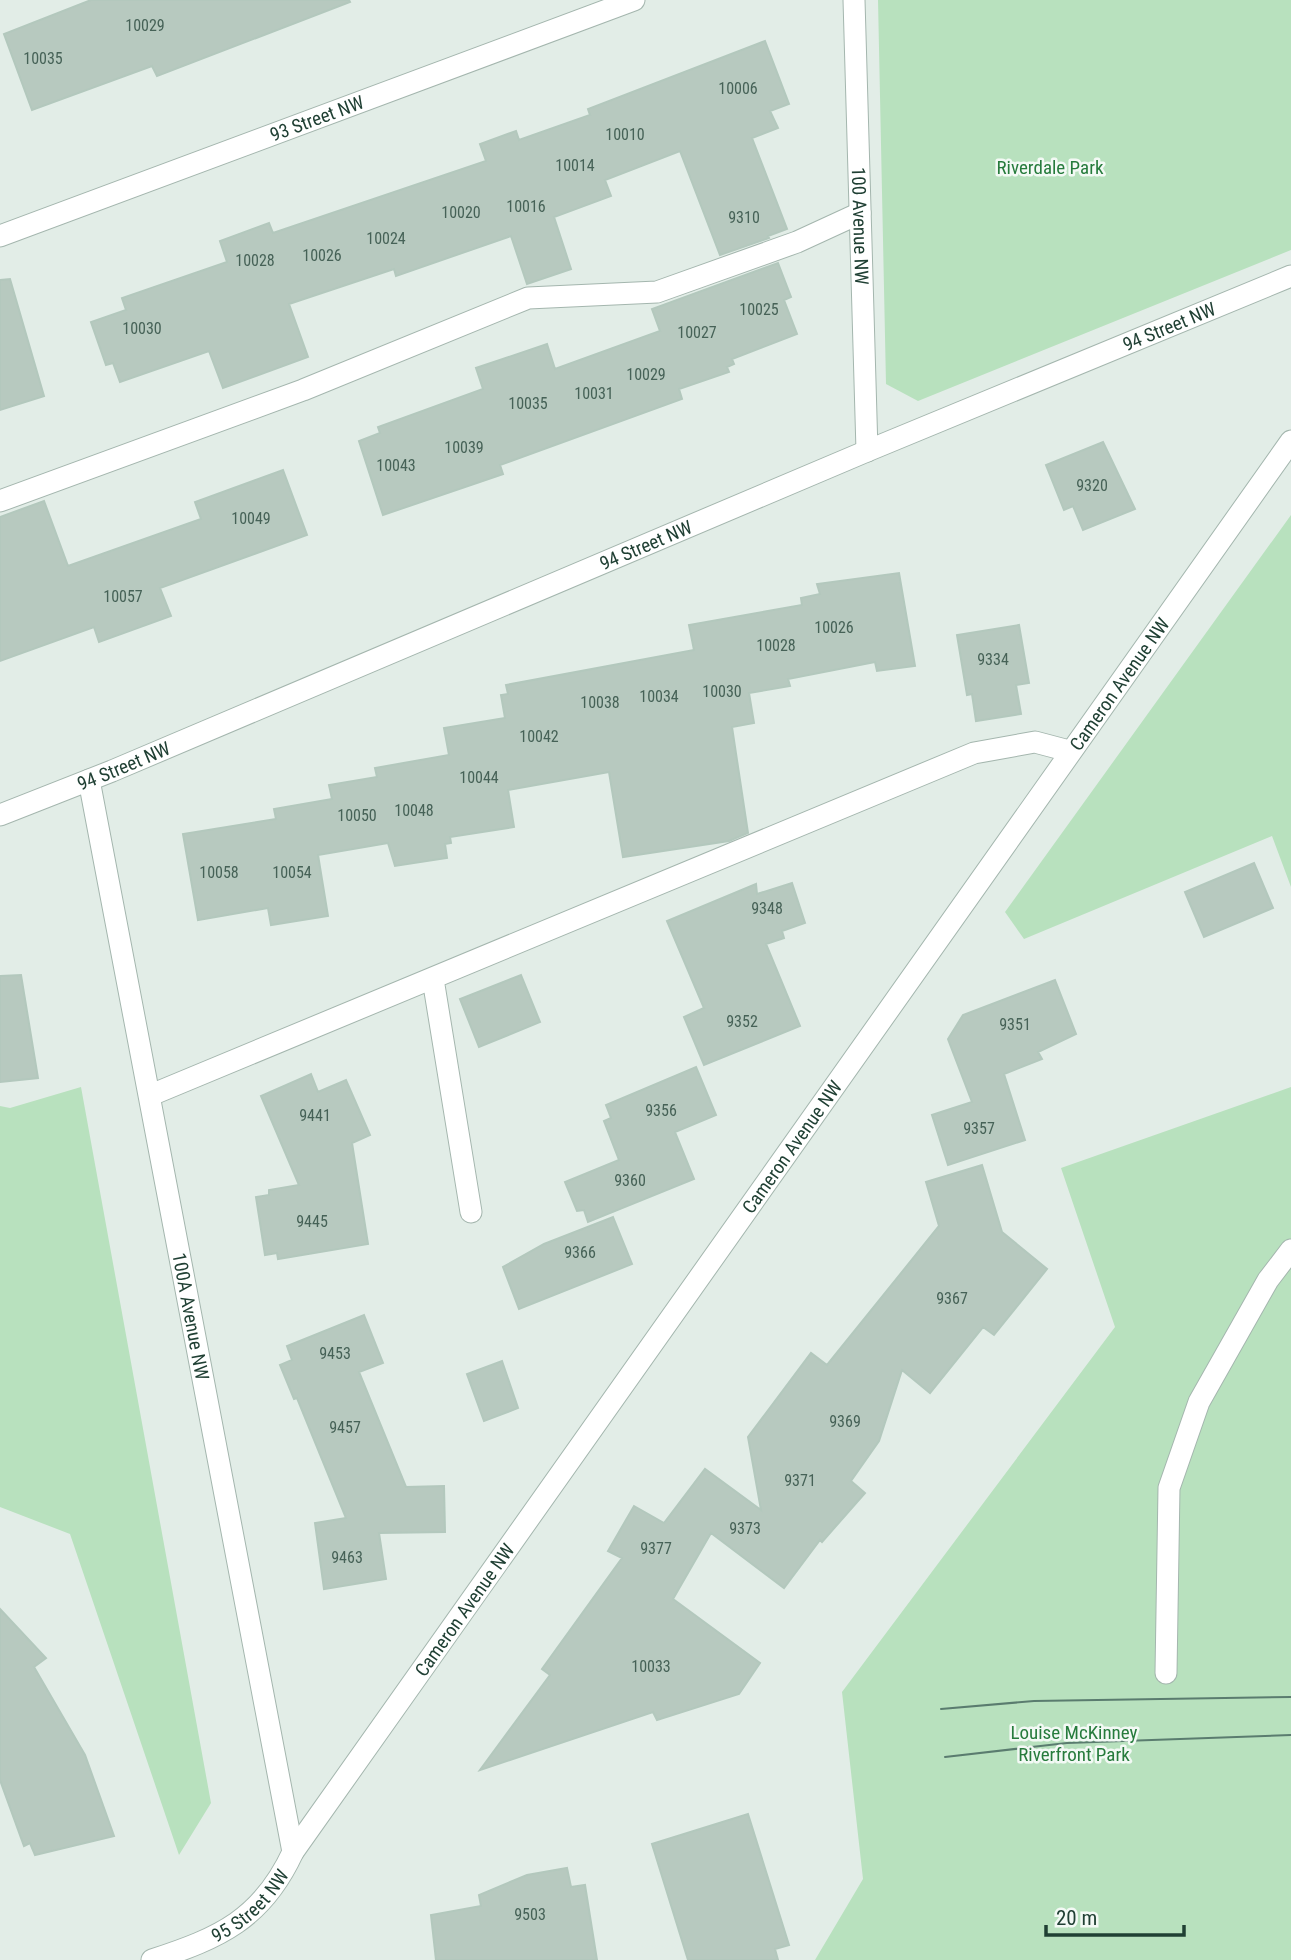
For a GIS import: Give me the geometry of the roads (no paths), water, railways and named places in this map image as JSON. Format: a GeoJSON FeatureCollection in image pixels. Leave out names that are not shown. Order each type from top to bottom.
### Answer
{"type":"FeatureCollection","features":[{"type":"Feature","properties":{"kind":"street","name":"93 Street NW"},"geometry":{"type":"LineString","coordinates":[[0,236],[635,0]]}},
{"type":"Feature","properties":{"kind":"street","name":"100 Avenue NW"},"geometry":{"type":"LineString","coordinates":[[854,0],[867,451]]}},
{"type":"Feature","properties":{"kind":"street"},"geometry":{"type":"LineString","coordinates":[[0,501],[303,390],[528,298],[657,292],[797,242],[860,213]]}},
{"type":"Feature","properties":{"kind":"street","name":"94 Street NW"},"geometry":{"type":"LineString","coordinates":[[0,815],[1291,276]]}},
{"type":"Feature","properties":{"kind":"street","name":"Cameron Avenue NW"},"geometry":{"type":"LineString","coordinates":[[293,1852],[1069,751],[1291,441]]}},
{"type":"Feature","properties":{"kind":"street"},"geometry":{"type":"LineString","coordinates":[[151,1095],[974,753],[1035,742],[1069,751]]}},
{"type":"Feature","properties":{"kind":"street","name":"100A Avenue NW"},"geometry":{"type":"LineString","coordinates":[[89,780],[293,1852]]}},
{"type":"Feature","properties":{"kind":"street"},"geometry":{"type":"LineString","coordinates":[[433,979],[471,1212]]}},
{"type":"Feature","properties":{"kind":"street"},"geometry":{"type":"LineString","coordinates":[[1166,1673],[1169,1488],[1199,1402],[1268,1280],[1291,1250]]}},
{"type":"Feature","properties":{"kind":"street","name":"95 Street NW"},"geometry":{"type":"LineString","coordinates":[[152,1960],[228,1930],[260,1906],[279,1882],[293,1852]]}},
{"type":"Feature","properties":{"kind":"tram line"},"geometry":{"type":"LineString","coordinates":[[941,1709],[1034,1701],[1291,1697]]}},
{"type":"Feature","properties":{"kind":"tram line"},"geometry":{"type":"LineString","coordinates":[[945,1757],[1067,1743],[1291,1735]]}},
{"type":"Feature","properties":{"kind":"park label","name":"Riverdale Park"},"geometry":{"type":"Point","coordinates":[1050,167]}},
{"type":"Feature","properties":{"kind":"park label","name":"Louise McKinney Riverfront Park"},"geometry":{"type":"Point","coordinates":[1074,1743]}}]}
